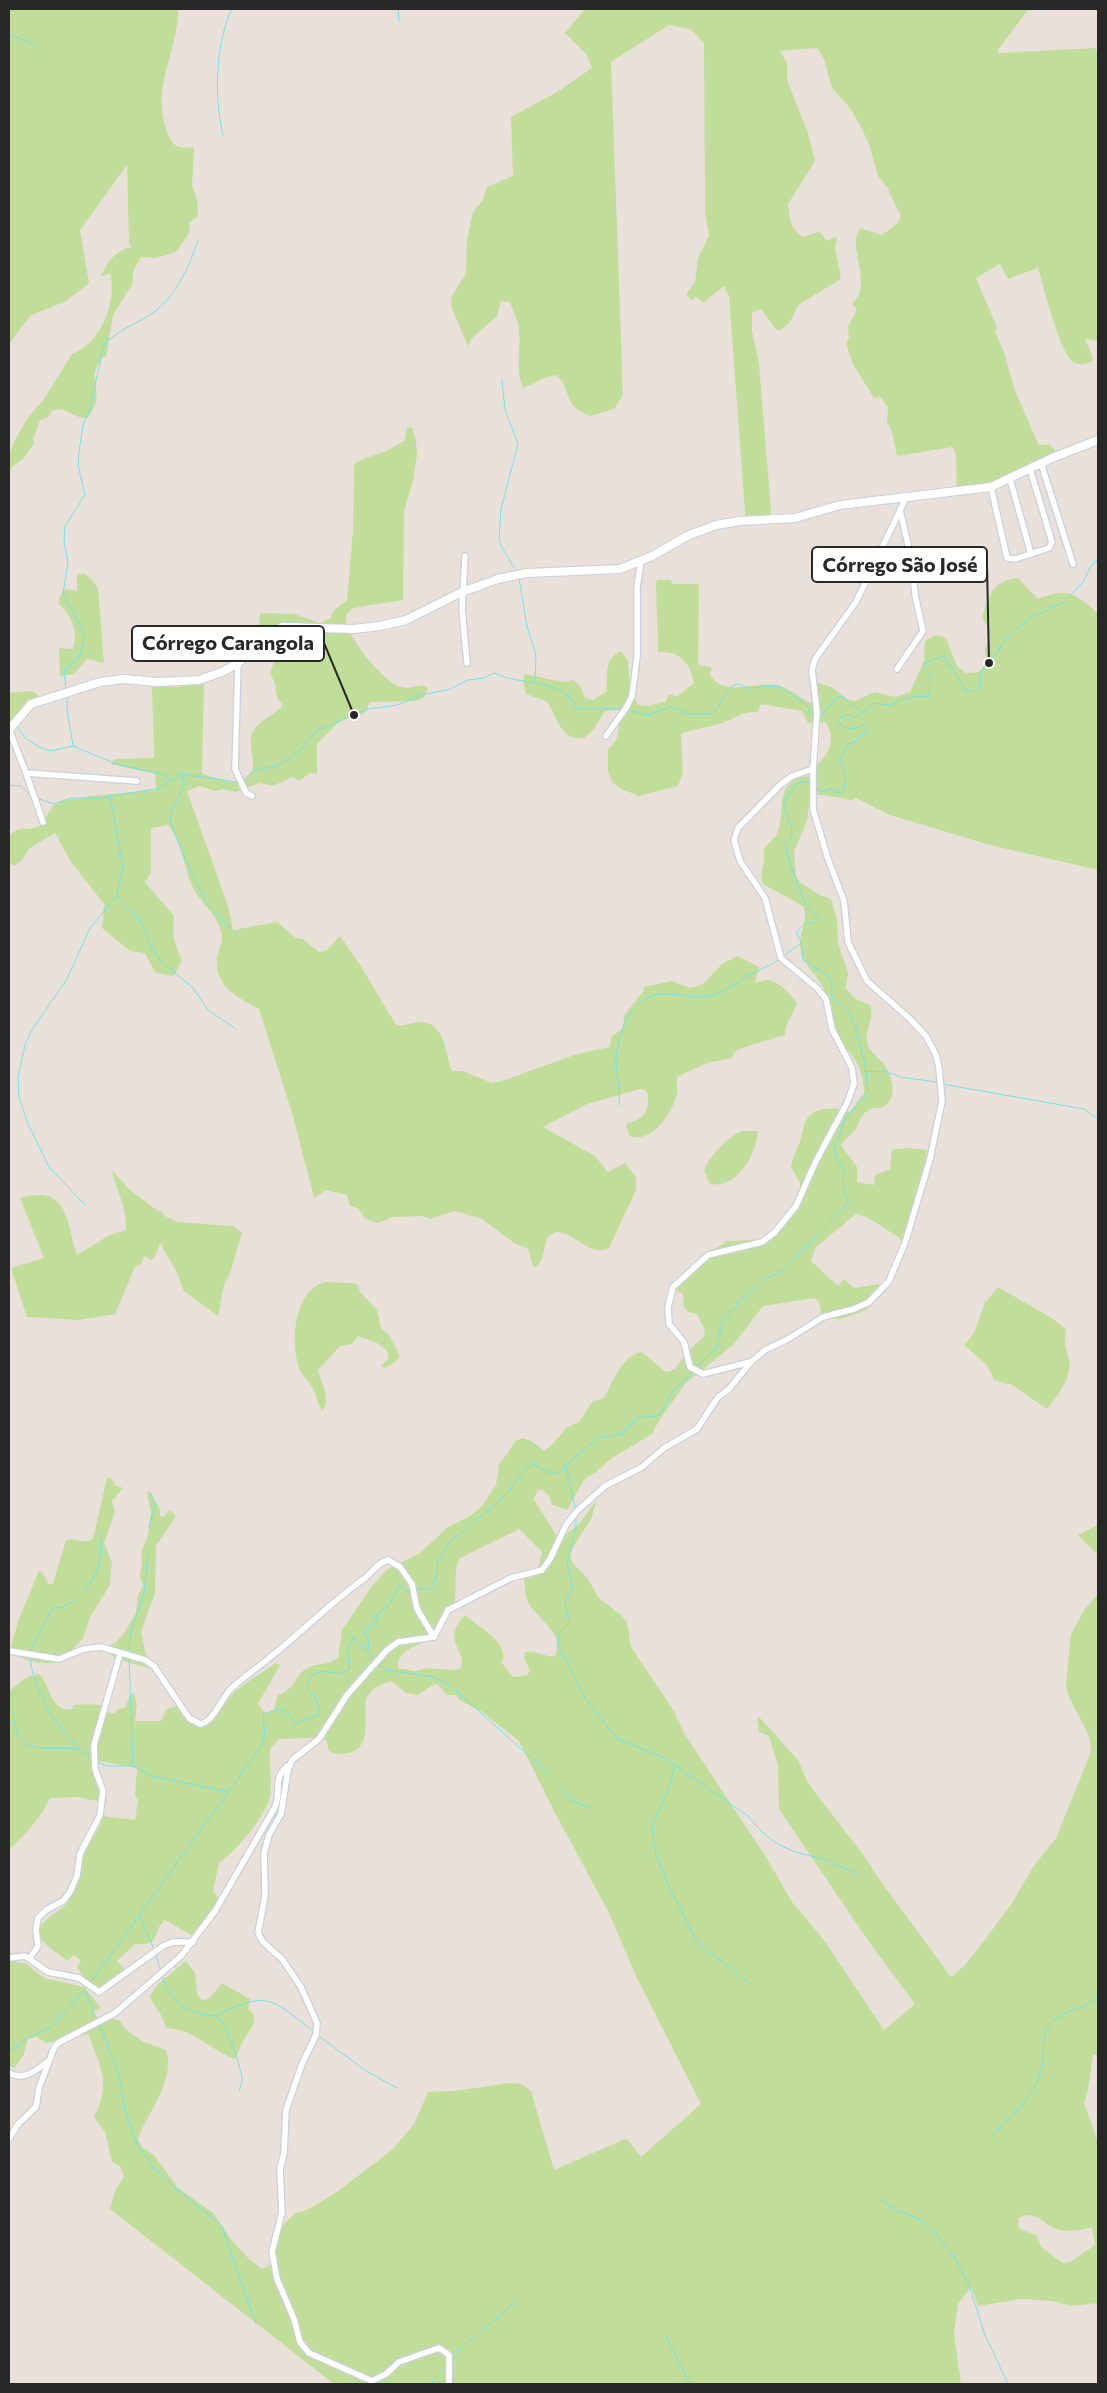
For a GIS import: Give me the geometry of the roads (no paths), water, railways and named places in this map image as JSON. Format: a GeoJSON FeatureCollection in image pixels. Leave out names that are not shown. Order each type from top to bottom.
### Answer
{"type":"FeatureCollection","features":[{"type":"Feature","properties":{"kind":"street"},"geometry":{"type":"LineString","coordinates":[[43,822],[9,729],[31,704],[100,682],[124,679],[157,682],[199,680],[222,672],[238,663],[276,630],[291,626],[354,629],[406,620],[462,592],[513,576],[540,572],[608,571],[641,560],[689,535],[716,525],[747,520],[795,518],[840,505],[991,487],[1041,463],[1098,440]]}},
{"type":"Feature","properties":{"kind":"street"},"geometry":{"type":"LineString","coordinates":[[1041,463],[1073,564]]}},
{"type":"Feature","properties":{"kind":"street"},"geometry":{"type":"LineString","coordinates":[[991,487],[1007,558],[1015,559],[1049,548],[1052,544],[1030,469]]}},
{"type":"Feature","properties":{"kind":"street"},"geometry":{"type":"LineString","coordinates":[[1010,479],[1031,554]]}},
{"type":"Feature","properties":{"kind":"street"},"geometry":{"type":"LineString","coordinates":[[434,1637],[448,1610],[511,1578],[542,1570],[550,1559],[566,1525],[578,1511],[605,1486],[642,1467],[664,1448],[697,1429],[718,1397],[728,1390],[750,1362],[765,1350],[788,1339],[823,1317],[854,1309],[869,1302],[889,1281],[905,1243],[923,1190],[942,1101],[939,1068],[929,1040],[909,1018],[873,988],[860,970],[850,950],[844,901],[814,816],[813,769],[817,712],[812,670],[815,659],[856,602],[906,498]]}},
{"type":"Feature","properties":{"kind":"street"},"geometry":{"type":"LineString","coordinates":[[897,669],[923,631],[915,596],[912,562],[900,510]]}},
{"type":"Feature","properties":{"kind":"street"},"geometry":{"type":"LineString","coordinates":[[465,556],[462,592],[467,663]]}},
{"type":"Feature","properties":{"kind":"street"},"geometry":{"type":"LineString","coordinates":[[606,736],[625,710],[632,696],[636,657],[637,595],[641,560]]}},
{"type":"Feature","properties":{"kind":"street"},"geometry":{"type":"LineString","coordinates":[[238,663],[235,769],[246,793],[252,796]]}},
{"type":"Feature","properties":{"kind":"street"},"geometry":{"type":"LineString","coordinates":[[750,1362],[704,1374],[697,1372],[690,1367],[687,1361],[684,1342],[669,1324],[668,1307],[673,1287],[708,1255],[762,1242],[775,1232],[796,1206],[816,1161],[852,1090],[852,1068],[832,1029],[826,999],[781,958],[765,898],[740,860],[734,840],[738,828],[780,785],[792,776],[813,769]]}},
{"type":"Feature","properties":{"kind":"street"},"geometry":{"type":"LineString","coordinates":[[26,773],[137,781]]}},
{"type":"Feature","properties":{"kind":"street"},"geometry":{"type":"LineString","coordinates":[[9,1651],[59,1659],[95,1647],[144,1660],[152,1664],[189,1718],[196,1723],[203,1724],[240,1680],[374,1570],[379,1562],[388,1560],[400,1567],[412,1586],[417,1609],[434,1637]]}},
{"type":"Feature","properties":{"kind":"street"},"geometry":{"type":"LineString","coordinates":[[9,2139],[18,2124],[36,2107],[39,2088],[47,2062],[58,2043],[84,2031],[121,2008],[181,1956],[193,1942],[215,1911],[275,1807],[278,1796],[278,1776],[319,1739],[346,1695],[387,1650],[398,1642],[434,1637]]}},
{"type":"Feature","properties":{"kind":"street"},"geometry":{"type":"LineString","coordinates":[[30,1958],[38,1946],[36,1930],[38,1918],[46,1910],[63,1900],[70,1892],[77,1876],[80,1854],[100,1815],[103,1791],[96,1774],[94,1746],[120,1654]]}},
{"type":"Feature","properties":{"kind":"street"},"geometry":{"type":"LineString","coordinates":[[291,1763],[286,1780],[281,1814],[269,1835],[264,1853],[265,1896],[258,1933],[263,1942],[282,1960],[300,1987],[316,2017],[317,2031],[292,2091],[285,2116],[284,2152],[280,2169],[282,2212],[272,2252],[277,2280],[294,2319],[302,2346],[309,2353],[332,2361],[372,2381],[386,2374],[400,2362],[439,2348],[449,2355],[449,2384]]}},
{"type":"Feature","properties":{"kind":"street"},"geometry":{"type":"LineString","coordinates":[[9,1958],[23,1955],[51,1974],[74,1976],[102,1992],[143,1958],[163,1946],[173,1942],[193,1942]]}},
{"type":"Feature","properties":{"kind":"street"},"geometry":{"type":"LineString","coordinates":[[9,2074],[16,2076],[29,2075],[47,2062]]}},
{"type":"Feature","properties":{"kind":"waterway"},"geometry":{"type":"LineString","coordinates":[[223,135],[217,88],[219,54],[226,23],[232,9]]}},
{"type":"Feature","properties":{"kind":"waterway"},"geometry":{"type":"LineString","coordinates":[[398,9],[399,22]]}},
{"type":"Feature","properties":{"kind":"waterway"},"geometry":{"type":"LineString","coordinates":[[9,34],[37,46]]}},
{"type":"Feature","properties":{"kind":"waterway"},"geometry":{"type":"LineString","coordinates":[[66,688],[64,671],[80,655],[84,639],[83,631],[63,593],[68,563],[64,541],[65,526],[85,495],[78,465],[79,452],[83,425],[89,412],[104,345],[113,336],[146,317],[165,302],[179,284],[198,241]]}},
{"type":"Feature","properties":{"kind":"waterway"},"geometry":{"type":"LineString","coordinates":[[502,380],[505,410],[518,444],[501,509],[499,539],[501,546],[515,569]]}},
{"type":"Feature","properties":{"kind":"waterway"},"geometry":{"type":"LineString","coordinates":[[814,786],[822,792],[831,789],[841,793],[844,790],[846,775],[840,761],[848,744],[855,742],[867,730],[863,725],[854,729],[842,727],[839,721],[840,717],[848,715],[855,718],[876,703],[890,705],[900,700],[918,696],[929,697],[930,674],[923,664],[943,656],[946,658],[948,665],[952,667],[965,690],[974,692],[981,686],[980,676],[984,667],[994,657],[1007,638],[1030,618],[1064,602],[1083,582],[1091,566],[1098,559]]}},
{"type":"Feature","properties":{"kind":"waterway"},"geometry":{"type":"LineString","coordinates":[[519,578],[527,626],[536,655],[535,682]]}},
{"type":"Feature","properties":{"kind":"waterway"},"geometry":{"type":"LineString","coordinates":[[243,780],[254,771],[276,766],[289,759],[301,750],[315,732],[368,709],[397,705],[425,694],[448,690],[468,680],[484,678],[494,673],[516,680],[552,687],[571,699],[577,709],[621,709]]}},
{"type":"Feature","properties":{"kind":"waterway"},"geometry":{"type":"LineString","coordinates":[[628,710],[648,715],[671,707],[689,714],[712,714],[729,689],[737,684],[749,688],[779,686],[803,702],[808,707],[810,714],[813,715]]}},
{"type":"Feature","properties":{"kind":"waterway"},"geometry":{"type":"LineString","coordinates":[[820,716],[834,700],[841,696],[861,711]]}},
{"type":"Feature","properties":{"kind":"waterway"},"geometry":{"type":"LineString","coordinates":[[67,697],[67,710],[73,745]]}},
{"type":"Feature","properties":{"kind":"waterway"},"geometry":{"type":"LineString","coordinates":[[9,716],[12,719]]}},
{"type":"Feature","properties":{"kind":"waterway"},"geometry":{"type":"LineString","coordinates":[[16,725],[25,738],[41,748],[51,751],[73,746],[119,765],[163,774],[172,781]]}},
{"type":"Feature","properties":{"kind":"waterway"},"geometry":{"type":"LineString","coordinates":[[39,799],[54,804],[71,798],[101,798],[160,788],[181,774]]}},
{"type":"Feature","properties":{"kind":"waterway"},"geometry":{"type":"LineString","coordinates":[[182,774],[237,782]]}},
{"type":"Feature","properties":{"kind":"waterway"},"geometry":{"type":"LineString","coordinates":[[182,775],[185,785],[170,813],[170,820],[185,859],[207,904],[237,936]]}},
{"type":"Feature","properties":{"kind":"waterway"},"geometry":{"type":"LineString","coordinates":[[695,1368],[716,1349],[723,1319],[729,1315],[730,1310],[735,1309],[738,1300],[746,1297],[765,1279],[785,1269],[848,1203],[843,1185],[844,1171],[834,1151],[845,1119],[868,1092],[865,1065],[855,1024],[848,1011],[831,995],[832,985],[827,975],[803,960],[801,941],[796,933],[805,923],[815,923],[818,920],[804,900],[785,847],[785,843],[792,837],[791,825],[784,808],[784,802],[796,784],[805,781],[811,784]]}},
{"type":"Feature","properties":{"kind":"waterway"},"geometry":{"type":"LineString","coordinates":[[9,785],[21,786],[32,797]]}},
{"type":"Feature","properties":{"kind":"waterway"},"geometry":{"type":"LineString","coordinates":[[110,795],[123,868],[117,896],[140,920],[159,959],[193,988],[208,1010],[236,1029]]}},
{"type":"Feature","properties":{"kind":"waterway"},"geometry":{"type":"LineString","coordinates":[[85,1205],[49,1167],[29,1126],[19,1098],[18,1077],[25,1045],[32,1030],[67,979],[90,928],[117,896]]}},
{"type":"Feature","properties":{"kind":"waterway"},"geometry":{"type":"LineString","coordinates":[[783,956],[800,944]]}},
{"type":"Feature","properties":{"kind":"waterway"},"geometry":{"type":"LineString","coordinates":[[619,1105],[617,1049],[623,1027],[633,1009],[640,1002],[660,994],[696,997],[710,996],[727,989],[780,959]]}},
{"type":"Feature","properties":{"kind":"waterway"},"geometry":{"type":"LineString","coordinates":[[865,1072],[885,1071],[900,1077],[936,1082]]}},
{"type":"Feature","properties":{"kind":"waterway"},"geometry":{"type":"LineString","coordinates":[[942,1084],[1084,1109],[1098,1119]]}},
{"type":"Feature","properties":{"kind":"waterway"},"geometry":{"type":"LineString","coordinates":[[414,1589],[429,1589],[432,1587],[437,1574],[438,1561],[450,1542],[502,1499],[526,1469],[533,1464],[550,1473],[557,1473],[599,1438],[621,1434],[637,1418],[656,1416],[661,1413],[674,1389],[686,1380],[692,1371]]}},
{"type":"Feature","properties":{"kind":"waterway"},"geometry":{"type":"LineString","coordinates":[[566,1466],[575,1508]]}},
{"type":"Feature","properties":{"kind":"waterway"},"geometry":{"type":"LineString","coordinates":[[149,1527],[155,1505],[151,1493]]}},
{"type":"Feature","properties":{"kind":"waterway"},"geometry":{"type":"LineString","coordinates":[[576,1520],[576,1528],[567,1563],[573,1588],[565,1602],[570,1622],[559,1633],[558,1646],[584,1696],[612,1733],[620,1740],[665,1758],[748,1816],[763,1833],[776,1843],[795,1852],[827,1860],[857,1874]]}},
{"type":"Feature","properties":{"kind":"waterway"},"geometry":{"type":"LineString","coordinates":[[31,1650],[52,1608],[61,1607],[77,1599],[90,1584],[98,1567],[102,1535]]}},
{"type":"Feature","properties":{"kind":"waterway"},"geometry":{"type":"LineString","coordinates":[[129,1652],[130,1635],[144,1594],[148,1551]]}},
{"type":"Feature","properties":{"kind":"waterway"},"geometry":{"type":"LineString","coordinates":[[368,1650],[369,1639],[364,1633],[376,1621],[377,1614],[389,1605],[399,1586],[408,1592],[411,1591]]}},
{"type":"Feature","properties":{"kind":"waterway"},"geometry":{"type":"LineString","coordinates":[[91,1982],[260,1748],[265,1737],[263,1714],[281,1709],[292,1717],[295,1724],[318,1715],[320,1712],[316,1698],[307,1690],[310,1678],[317,1673],[339,1674],[350,1669],[347,1650],[353,1638],[367,1650]]}},
{"type":"Feature","properties":{"kind":"waterway"},"geometry":{"type":"LineString","coordinates":[[368,1651],[374,1660]]}},
{"type":"Feature","properties":{"kind":"waterway"},"geometry":{"type":"LineString","coordinates":[[30,1656],[35,1680],[46,1706],[79,1750]]}},
{"type":"Feature","properties":{"kind":"waterway"},"geometry":{"type":"LineString","coordinates":[[129,1657],[133,1766]]}},
{"type":"Feature","properties":{"kind":"waterway"},"geometry":{"type":"LineString","coordinates":[[378,1664],[386,1670],[434,1677],[451,1686],[540,1766],[573,1801],[590,1808]]}},
{"type":"Feature","properties":{"kind":"waterway"},"geometry":{"type":"LineString","coordinates":[[9,1707],[12,1711],[18,1736],[27,1744],[41,1748],[79,1750],[93,1759]]}},
{"type":"Feature","properties":{"kind":"waterway"},"geometry":{"type":"LineString","coordinates":[[98,1762],[107,1766],[133,1766],[152,1776],[229,1792]]}},
{"type":"Feature","properties":{"kind":"waterway"},"geometry":{"type":"LineString","coordinates":[[675,1766],[669,1788],[652,1827],[656,1855],[670,1889],[698,1943],[751,1984]]}},
{"type":"Feature","properties":{"kind":"waterway"},"geometry":{"type":"LineString","coordinates":[[140,1916],[153,1947]]}},
{"type":"Feature","properties":{"kind":"waterway"},"geometry":{"type":"LineString","coordinates":[[156,1956],[160,1969]]}},
{"type":"Feature","properties":{"kind":"waterway"},"geometry":{"type":"LineString","coordinates":[[163,1978],[172,1996],[187,2009],[200,2014],[210,2015],[222,2022],[233,2047],[241,2074],[242,2080],[239,2091]]}},
{"type":"Feature","properties":{"kind":"waterway"},"geometry":{"type":"LineString","coordinates":[[9,2049],[14,2050],[19,2043],[51,2027],[87,1987]]}},
{"type":"Feature","properties":{"kind":"waterway"},"geometry":{"type":"LineString","coordinates":[[85,1991],[96,2018]]}},
{"type":"Feature","properties":{"kind":"waterway"},"geometry":{"type":"LineString","coordinates":[[988,2138],[1020,2107],[1033,2089],[1042,2068],[1045,2033],[1051,2023],[1062,2015],[1098,1997]]}},
{"type":"Feature","properties":{"kind":"waterway"},"geometry":{"type":"LineString","coordinates":[[214,2016],[245,2003],[266,2001],[286,2010],[313,2031]]}},
{"type":"Feature","properties":{"kind":"waterway"},"geometry":{"type":"LineString","coordinates":[[100,2026],[118,2072],[126,2114],[137,2143],[154,2168],[222,2226],[256,2324]]}},
{"type":"Feature","properties":{"kind":"waterway"},"geometry":{"type":"LineString","coordinates":[[320,2037],[366,2071],[397,2088]]}},
{"type":"Feature","properties":{"kind":"waterway"},"geometry":{"type":"LineString","coordinates":[[879,2198],[895,2209],[919,2219],[937,2235],[953,2255],[969,2285],[985,2335],[1008,2384]]}},
{"type":"Feature","properties":{"kind":"waterway"},"geometry":{"type":"LineString","coordinates":[[454,2357],[459,2350],[518,2300]]}},
{"type":"Feature","properties":{"kind":"waterway"},"geometry":{"type":"LineString","coordinates":[[666,2336],[690,2384]]}},
{"type":"Feature","properties":{"kind":"waterway"},"geometry":{"type":"LineString","coordinates":[[431,2384],[446,2367]]}},
{"type":"Feature","properties":{"kind":"place","name":"Córrego São José"},"geometry":{"type":"Point","coordinates":[989,663]}},
{"type":"Feature","properties":{"kind":"place","name":"Córrego Carangola"},"geometry":{"type":"Point","coordinates":[354,715]}}]}
